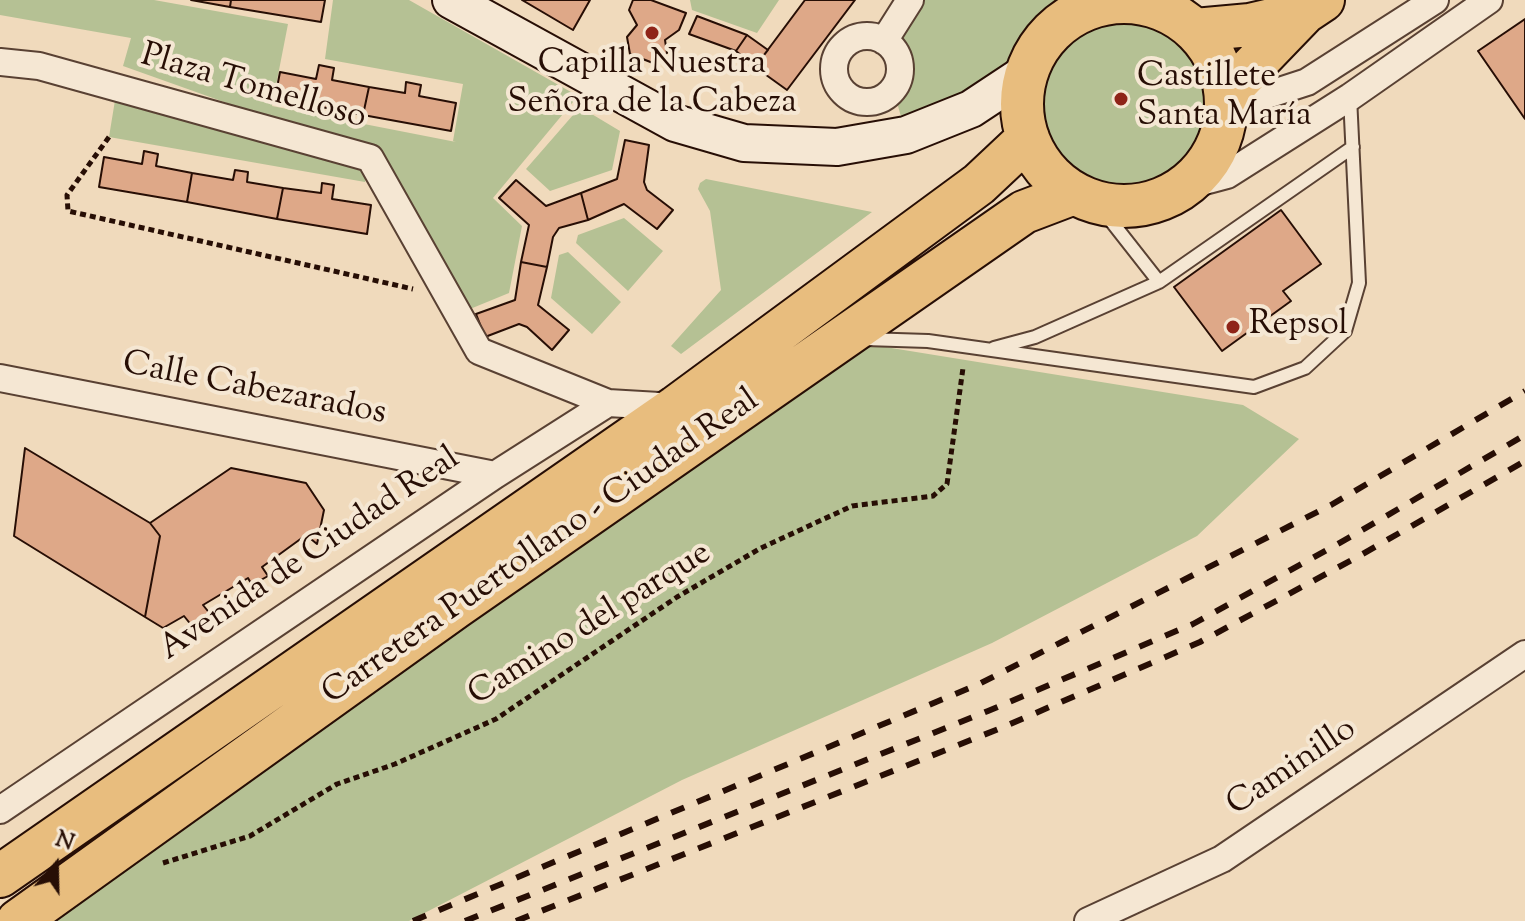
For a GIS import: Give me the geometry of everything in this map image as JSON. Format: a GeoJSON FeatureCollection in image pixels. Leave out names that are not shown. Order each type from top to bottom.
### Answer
{"type":"FeatureCollection","features":[{"type":"Feature","properties":{"kind":"highway"},"geometry":{"type":"LineString","coordinates":[[1172,13],[1210,49],[1221,70],[1227,97],[1225,125],[1217,148],[1204,168],[1186,186],[1166,197],[1144,204],[1120,206],[1086,198],[1054,179],[1039,160],[1022,116],[1022,94],[1027,72],[1036,51],[1051,33],[1092,4],[1138,3],[1172,13],[1250,25],[1314,6]]}},
{"type":"Feature","properties":{"kind":"highway"},"geometry":{"type":"LineString","coordinates":[[1227,97],[1314,6]]}},
{"type":"Feature","properties":{"kind":"highway","name":"Carretera Puertollano - Ciudad Real"},"geometry":{"type":"LineString","coordinates":[[0,876],[676,407],[979,184],[1028,138]]}},
{"type":"Feature","properties":{"kind":"highway","name":"Carretera Puertollano - Ciudad Real"},"geometry":{"type":"LineString","coordinates":[[18,921],[456,607],[1024,212],[1086,198]]}},
{"type":"Feature","properties":{"kind":"main road"},"geometry":{"type":"LineString","coordinates":[[451,0],[675,123],[744,143],[837,147],[906,135],[971,109],[1027,72]]}},
{"type":"Feature","properties":{"kind":"street"},"geometry":{"type":"LineString","coordinates":[[884,41],[910,0]]}},
{"type":"Feature","properties":{"kind":"street"},"geometry":{"type":"LineString","coordinates":[[1227,97],[1261,97],[1307,82],[1435,0]]}},
{"type":"Feature","properties":{"kind":"street"},"geometry":{"type":"LineString","coordinates":[[1186,186],[1227,175],[1350,97],[1489,0]]}},
{"type":"Feature","properties":{"kind":"street","name":"Plaza Tomelloso"},"geometry":{"type":"LineString","coordinates":[[0,62],[39,66],[370,158],[479,351],[608,403]]}},
{"type":"Feature","properties":{"kind":"street","name":"Calle Cabezarados"},"geometry":{"type":"LineString","coordinates":[[0,378],[495,475]]}},
{"type":"Feature","properties":{"kind":"street"},"geometry":{"type":"LineString","coordinates":[[608,403],[676,407]]}},
{"type":"Feature","properties":{"kind":"street","name":"Avenida de Ciudad Real"},"geometry":{"type":"LineString","coordinates":[[0,810],[495,475],[608,403]]}},
{"type":"Feature","properties":{"kind":"street","name":"Caminillo"},"geometry":{"type":"LineString","coordinates":[[1088,921],[1222,859],[1525,654]]}},
{"type":"Feature","properties":{"kind":"lane"},"geometry":{"type":"LineString","coordinates":[[842,340],[887,338],[987,349],[1254,387],[1305,368],[1345,331],[1359,283],[1350,97]]}},
{"type":"Feature","properties":{"kind":"lane"},"geometry":{"type":"LineString","coordinates":[[987,349],[1035,337],[1159,282],[1353,147]]}},
{"type":"Feature","properties":{"kind":"lane"},"geometry":{"type":"LineString","coordinates":[[1086,198],[1159,282]]}},
{"type":"Feature","properties":{"kind":"path"},"geometry":{"type":"LineString","coordinates":[[109,137],[67,195],[68,211],[449,297]]}},
{"type":"Feature","properties":{"kind":"path","name":"Camino del parque"},"geometry":{"type":"LineString","coordinates":[[154,865],[250,836],[337,784],[395,764],[496,719],[677,597],[761,548],[852,506],[933,496],[947,484],[963,368]]}},
{"type":"Feature","properties":{"kind":"green space"},"geometry":{"type":"Polygon","coordinates":[[[0,0],[154,0],[288,24],[272,106],[456,142],[453,141],[463,84],[325,59],[333,0],[409,0],[578,96],[493,198],[522,226],[509,293],[470,309],[370,158],[365,182],[109,137],[117,88],[269,118],[123,66],[131,38],[0,15],[0,0]]]}},
{"type":"Feature","properties":{"kind":"green space"},"geometry":{"type":"Polygon","coordinates":[[[690,0],[779,0],[757,33],[692,10],[690,0]]]}},
{"type":"Feature","properties":{"kind":"green space"},"geometry":{"type":"Polygon","coordinates":[[[910,0],[1095,0],[1090,7],[1069,18],[1051,33],[1037,51],[1027,72],[906,135],[895,92],[899,59],[889,45],[910,0]]]}},
{"type":"Feature","properties":{"kind":"green space"},"geometry":{"type":"Polygon","coordinates":[[[1124,16],[1157,23],[1185,41],[1203,69],[1210,102],[1203,135],[1185,163],[1157,181],[1124,188],[1091,181],[1063,163],[1045,135],[1038,102],[1045,69],[1063,41],[1091,23],[1124,16]]]}},
{"type":"Feature","properties":{"kind":"green space"},"geometry":{"type":"Polygon","coordinates":[[[580,107],[620,131],[612,170],[550,191],[526,169],[580,107]]]}},
{"type":"Feature","properties":{"kind":"green space"},"geometry":{"type":"Polygon","coordinates":[[[706,179],[872,212],[681,354],[671,346],[721,290],[710,211],[698,189],[706,179]]]}},
{"type":"Feature","properties":{"kind":"green space"},"geometry":{"type":"Polygon","coordinates":[[[624,218],[663,251],[628,291],[576,243],[578,235],[624,218]]]}},
{"type":"Feature","properties":{"kind":"green space"},"geometry":{"type":"Polygon","coordinates":[[[568,252],[621,302],[592,334],[551,298],[559,255],[568,252]]]}},
{"type":"Feature","properties":{"kind":"green space"},"geometry":{"type":"Polygon","coordinates":[[[842,340],[1243,405],[1299,439],[1197,536],[992,643],[682,780],[409,921],[37,921],[842,340]]]}},
{"type":"Feature","properties":{"kind":"building"},"geometry":{"type":"Polygon","coordinates":[[[191,0],[231,0],[230,7],[191,0]]]}},
{"type":"Feature","properties":{"kind":"building"},"geometry":{"type":"Polygon","coordinates":[[[231,0],[325,0],[321,22],[230,7],[231,0]]]}},
{"type":"Feature","properties":{"kind":"building"},"geometry":{"type":"Polygon","coordinates":[[[522,0],[590,0],[573,30],[522,0]]]}},
{"type":"Feature","properties":{"kind":"building","name":"Capilla Nuestra Señora de la Cabeza"},"geometry":{"type":"Polygon","coordinates":[[[633,0],[651,0],[686,13],[679,30],[665,40],[667,53],[653,63],[630,54],[627,37],[637,25],[629,10],[633,0]]]}},
{"type":"Feature","properties":{"kind":"building"},"geometry":{"type":"Polygon","coordinates":[[[805,0],[855,0],[787,90],[755,67],[805,0]]]}},
{"type":"Feature","properties":{"kind":"building"},"geometry":{"type":"Polygon","coordinates":[[[697,16],[747,35],[736,51],[689,34],[697,16]]]}},
{"type":"Feature","properties":{"kind":"building"},"geometry":{"type":"Polygon","coordinates":[[[1525,19],[1525,119],[1478,51],[1525,19]]]}},
{"type":"Feature","properties":{"kind":"building"},"geometry":{"type":"Polygon","coordinates":[[[747,35],[768,50],[755,67],[736,51],[747,35]]]}},
{"type":"Feature","properties":{"kind":"building"},"geometry":{"type":"Polygon","coordinates":[[[319,65],[334,68],[332,80],[369,87],[363,115],[275,98],[280,72],[316,79],[319,65]]]}},
{"type":"Feature","properties":{"kind":"building"},"geometry":{"type":"Polygon","coordinates":[[[406,82],[421,85],[419,96],[456,103],[451,131],[363,115],[369,87],[405,93],[406,82]]]}},
{"type":"Feature","properties":{"kind":"building"},"geometry":{"type":"Polygon","coordinates":[[[625,140],[649,145],[644,182],[647,190],[673,210],[657,229],[624,204],[588,220],[581,193],[617,179],[625,140]]]}},
{"type":"Feature","properties":{"kind":"building"},"geometry":{"type":"Polygon","coordinates":[[[144,151],[158,154],[156,166],[192,173],[187,202],[99,187],[104,157],[142,164],[144,151]]]}},
{"type":"Feature","properties":{"kind":"building"},"geometry":{"type":"Polygon","coordinates":[[[235,170],[248,172],[247,182],[283,188],[277,219],[187,202],[192,173],[233,180],[235,170]]]}},
{"type":"Feature","properties":{"kind":"building"},"geometry":{"type":"Polygon","coordinates":[[[516,180],[546,206],[581,193],[588,220],[559,228],[553,237],[547,267],[521,262],[529,225],[499,198],[516,180]]]}},
{"type":"Feature","properties":{"kind":"building"},"geometry":{"type":"Polygon","coordinates":[[[322,183],[334,185],[332,199],[371,205],[367,234],[277,219],[283,188],[321,193],[322,183]]]}},
{"type":"Feature","properties":{"kind":"building"},"geometry":{"type":"Polygon","coordinates":[[[1281,210],[1321,264],[1283,291],[1291,301],[1222,351],[1174,287],[1281,210]]]}},
{"type":"Feature","properties":{"kind":"building"},"geometry":{"type":"Polygon","coordinates":[[[521,262],[547,267],[538,305],[569,330],[552,350],[527,327],[519,324],[485,337],[476,314],[515,300],[521,262]]]}},
{"type":"Feature","properties":{"kind":"building"},"geometry":{"type":"Polygon","coordinates":[[[25,448],[150,523],[160,536],[145,617],[14,536],[25,448]]]}},
{"type":"Feature","properties":{"kind":"building"},"geometry":{"type":"Polygon","coordinates":[[[231,468],[306,483],[324,510],[317,544],[306,535],[262,567],[268,576],[252,585],[248,578],[203,605],[211,615],[192,626],[184,616],[163,628],[145,617],[160,536],[150,523],[231,468]]]}},
{"type":"Feature","properties":{"kind":"railway"},"geometry":{"type":"LineString","coordinates":[[413,921],[979,684],[1331,505],[1525,391]]}},
{"type":"Feature","properties":{"kind":"railway"},"geometry":{"type":"LineString","coordinates":[[465,921],[988,711],[1193,624],[1525,435]]}},
{"type":"Feature","properties":{"kind":"railway"},"geometry":{"type":"LineString","coordinates":[[516,921],[1001,728],[1200,642],[1525,461]]}},
{"type":"Feature","properties":{"kind":"place","name":"Capilla Nuestra Señora de la Cabeza"},"geometry":{"type":"Point","coordinates":[652,33]}},
{"type":"Feature","properties":{"kind":"place","name":"Castillete Santa María"},"geometry":{"type":"Point","coordinates":[1121,99]}},
{"type":"Feature","properties":{"kind":"place","name":"Repsol"},"geometry":{"type":"Point","coordinates":[1233,327]}}]}
